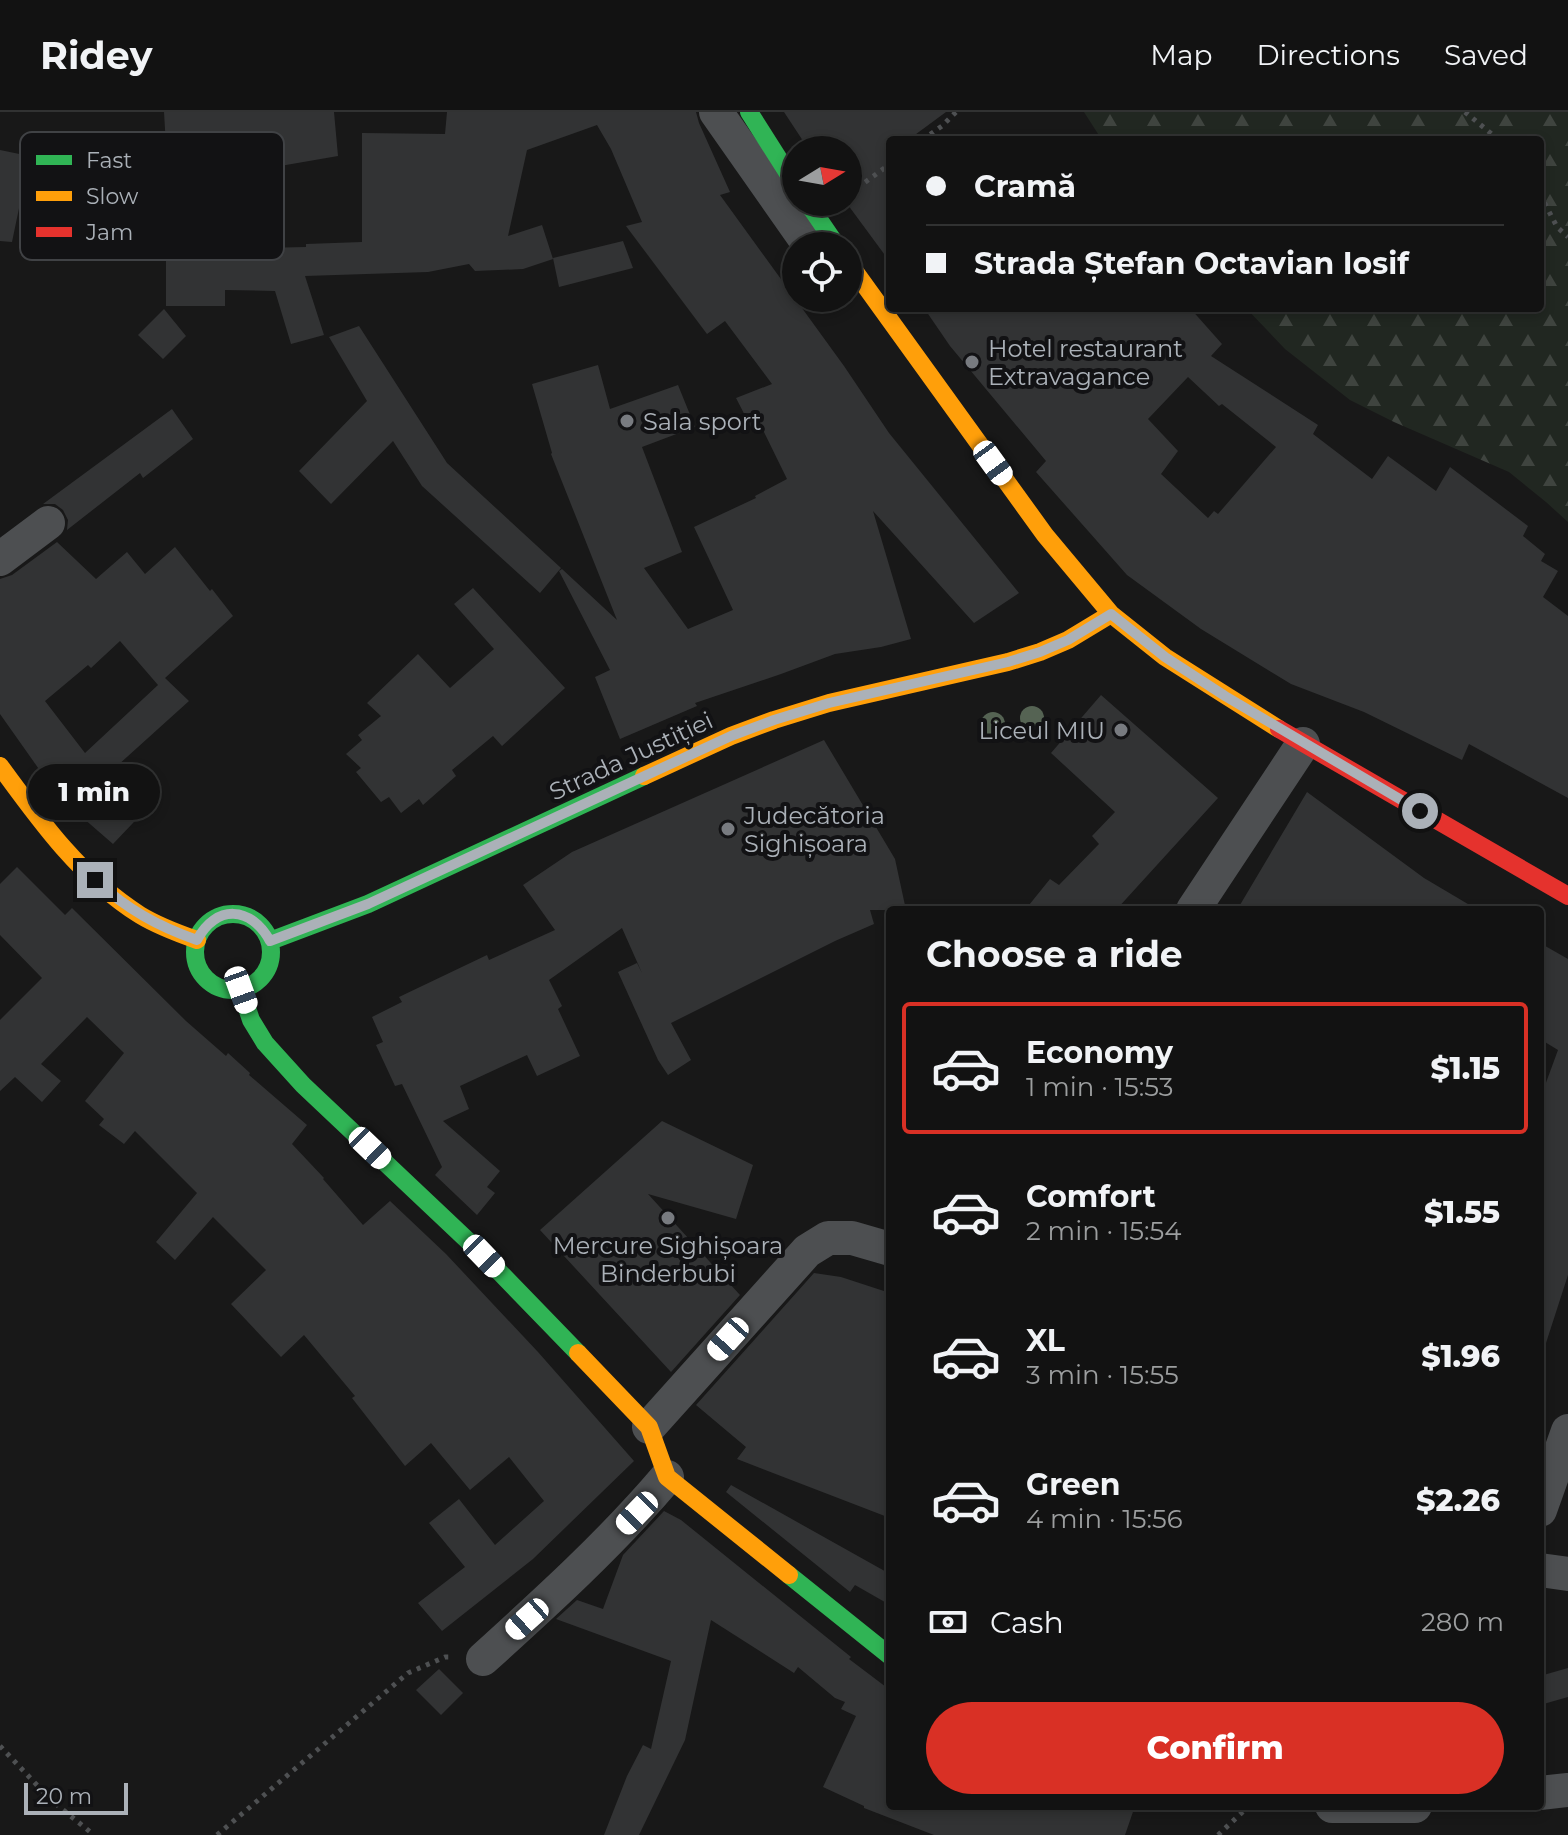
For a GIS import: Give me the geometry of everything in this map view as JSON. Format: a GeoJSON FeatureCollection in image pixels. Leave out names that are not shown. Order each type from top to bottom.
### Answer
{"type":"FeatureCollection","features":[{"type":"Feature","properties":{"kind":"main road"},"geometry":{"type":"LineString","coordinates":[[749,112],[782,164]]}},
{"type":"Feature","properties":{"kind":"main road"},"geometry":{"type":"LineString","coordinates":[[862,294],[1045,535],[1111,614],[1165,657],[1303,744],[1568,896]]}},
{"type":"Feature","properties":{"kind":"main road","name":"Strada Justiției"},"geometry":{"type":"LineString","coordinates":[[270,941],[368,904],[731,736],[829,703],[1040,652],[1068,640],[1111,614]]}},
{"type":"Feature","properties":{"kind":"main road"},"geometry":{"type":"LineString","coordinates":[[0,766],[79,865],[111,895],[167,929],[197,940]]}},
{"type":"Feature","properties":{"kind":"main road"},"geometry":{"type":"LineString","coordinates":[[234,913],[256,921],[270,941],[272,953],[263,976],[241,990],[215,986],[198,966],[195,953],[197,940],[212,920],[223,915],[234,913]]}},
{"type":"Feature","properties":{"kind":"main road"},"geometry":{"type":"LineString","coordinates":[[241,990],[251,1020],[265,1043],[303,1085],[484,1256],[649,1427],[667,1477],[886,1653]]}},
{"type":"Feature","properties":{"kind":"street"},"geometry":{"type":"LineString","coordinates":[[716,112],[800,232]]}},
{"type":"Feature","properties":{"kind":"street"},"geometry":{"type":"LineString","coordinates":[[0,559],[48,523]]}},
{"type":"Feature","properties":{"kind":"street"},"geometry":{"type":"LineString","coordinates":[[1196,906],[1303,744]]}},
{"type":"Feature","properties":{"kind":"street"},"geometry":{"type":"LineString","coordinates":[[649,1427],[807,1251],[828,1238],[852,1238],[886,1248]]}},
{"type":"Feature","properties":{"kind":"street"},"geometry":{"type":"LineString","coordinates":[[1544,1499],[1568,1431]]}},
{"type":"Feature","properties":{"kind":"street"},"geometry":{"type":"LineString","coordinates":[[483,1659],[593,1558],[667,1477]]}},
{"type":"Feature","properties":{"kind":"street"},"geometry":{"type":"LineString","coordinates":[[1544,1571],[1568,1574]]}},
{"type":"Feature","properties":{"kind":"street"},"geometry":{"type":"LineString","coordinates":[[1544,1793],[1568,1790]]}},
{"type":"Feature","properties":{"kind":"path"},"geometry":{"type":"LineString","coordinates":[[928,136],[956,112]]}},
{"type":"Feature","properties":{"kind":"path"},"geometry":{"type":"LineString","coordinates":[[1465,112],[1494,136]]}},
{"type":"Feature","properties":{"kind":"path"},"geometry":{"type":"LineString","coordinates":[[862,185],[886,167]]}},
{"type":"Feature","properties":{"kind":"path"},"geometry":{"type":"LineString","coordinates":[[1544,202],[1557,227],[1568,237]]}},
{"type":"Feature","properties":{"kind":"path"},"geometry":{"type":"LineString","coordinates":[[217,1835],[408,1673],[445,1657],[483,1659]]}},
{"type":"Feature","properties":{"kind":"path"},"geometry":{"type":"LineString","coordinates":[[0,1746],[51,1800],[94,1835]]}},
{"type":"Feature","properties":{"kind":"path"},"geometry":{"type":"LineString","coordinates":[[1218,1835],[1245,1810]]}},
{"type":"Feature","properties":{"kind":"green space"},"geometry":{"type":"Polygon","coordinates":[[[1084,112],[1568,112],[1568,522],[1509,472],[1350,400],[1285,349],[1250,312],[1544,312],[1544,136],[1099,136],[1084,112]]]}},
{"type":"Feature","properties":{"kind":"building"},"geometry":{"type":"Polygon","coordinates":[[[164,112],[334,112],[338,156],[284,165],[284,132],[165,132],[164,112]]]}},
{"type":"Feature","properties":{"kind":"building"},"geometry":{"type":"Polygon","coordinates":[[[447,112],[696,112],[730,192],[720,195],[782,280],[782,312],[805,312],[889,433],[1019,593],[974,623],[873,511],[911,639],[835,654],[695,703],[697,706],[620,739],[595,677],[610,670],[559,571],[562,569],[617,620],[551,454],[532,384],[598,365],[610,409],[678,385],[695,427],[642,447],[682,552],[644,568],[688,629],[733,610],[694,527],[756,498],[787,479],[761,426],[753,431],[736,398],[772,384],[725,321],[707,334],[626,226],[642,222],[611,149],[597,125],[527,150],[508,236],[542,225],[553,259],[523,269],[475,271],[469,264],[428,272],[305,276],[324,335],[291,344],[275,291],[225,290],[225,306],[166,306],[166,260],[284,260],[284,247],[362,242],[362,133],[445,134],[447,112]]]}},
{"type":"Feature","properties":{"kind":"building"},"geometry":{"type":"Polygon","coordinates":[[[784,112],[946,112],[913,136],[886,136],[886,257],[856,216],[862,216],[862,136],[800,136],[784,112]]]}},
{"type":"Feature","properties":{"kind":"building"},"geometry":{"type":"Polygon","coordinates":[[[0,150],[20,154],[20,203],[12,242],[0,241],[0,150]]]}},
{"type":"Feature","properties":{"kind":"building"},"geometry":{"type":"Polygon","coordinates":[[[623,241],[633,268],[559,287],[553,258],[623,241]]]}},
{"type":"Feature","properties":{"kind":"building"},"geometry":{"type":"Polygon","coordinates":[[[164,309],[186,336],[163,359],[138,335],[164,309]]]}},
{"type":"Feature","properties":{"kind":"building"},"geometry":{"type":"Polygon","coordinates":[[[927,312],[1194,312],[1222,344],[1211,356],[1318,425],[1313,434],[1372,479],[1388,456],[1436,491],[1450,467],[1528,526],[1523,536],[1545,554],[1541,561],[1558,571],[1543,597],[1568,616],[1568,798],[1469,744],[1462,760],[1364,712],[1291,684],[1201,629],[1127,575],[1036,472],[1046,461],[950,346],[927,312]],[[1188,377],[1148,419],[1178,451],[1161,474],[1208,518],[1214,511],[1218,514],[1276,447],[1222,404],[1219,406],[1188,377]]]}},
{"type":"Feature","properties":{"kind":"building"},"geometry":{"type":"Polygon","coordinates":[[[359,326],[447,463],[561,568],[540,593],[422,486],[393,441],[331,504],[299,471],[367,401],[329,337],[359,326]]]}},
{"type":"Feature","properties":{"kind":"building"},"geometry":{"type":"Polygon","coordinates":[[[172,409],[193,439],[143,478],[140,473],[67,530],[68,520],[63,510],[55,504],[43,504],[172,409]]]}},
{"type":"Feature","properties":{"kind":"building"},"geometry":{"type":"Polygon","coordinates":[[[57,542],[96,579],[127,552],[145,574],[175,547],[233,616],[165,678],[189,701],[117,766],[152,803],[113,844],[53,789],[0,714],[0,579],[12,575],[57,542]],[[120,641],[91,668],[88,665],[45,701],[85,753],[158,685],[120,641]]]}},
{"type":"Feature","properties":{"kind":"building"},"geometry":{"type":"Polygon","coordinates":[[[473,588],[565,688],[502,746],[493,736],[452,770],[456,776],[423,805],[419,799],[401,813],[389,797],[381,802],[356,772],[361,768],[346,754],[362,740],[358,735],[381,716],[367,703],[418,654],[450,688],[494,649],[454,604],[473,588]]]}},
{"type":"Feature","properties":{"kind":"building"},"geometry":{"type":"Polygon","coordinates":[[[1101,695],[1218,798],[1120,906],[1028,906],[1050,879],[1059,885],[1099,844],[1092,836],[1115,812],[1051,753],[1101,695]]]}},
{"type":"Feature","properties":{"kind":"building"},"geometry":{"type":"Polygon","coordinates":[[[824,740],[895,859],[905,906],[870,910],[874,924],[671,1023],[691,1060],[668,1075],[658,1060],[618,972],[637,963],[642,973],[622,928],[549,980],[562,1006],[558,1009],[580,1056],[537,1076],[527,1055],[460,1086],[469,1109],[443,1121],[500,1171],[487,1187],[495,1193],[477,1215],[435,1175],[442,1167],[402,1084],[395,1086],[376,1045],[383,1042],[372,1017],[402,1002],[399,997],[487,955],[489,960],[555,930],[523,885],[572,852],[824,740]]]}},
{"type":"Feature","properties":{"kind":"building"},"geometry":{"type":"Polygon","coordinates":[[[1307,792],[1424,878],[1471,906],[1239,906],[1307,792]]]}},
{"type":"Feature","properties":{"kind":"building"},"geometry":{"type":"Polygon","coordinates":[[[17,867],[65,915],[72,908],[186,1021],[226,1056],[228,1053],[307,1125],[292,1144],[363,1225],[390,1201],[446,1254],[634,1461],[533,1559],[442,1631],[418,1603],[465,1567],[429,1523],[459,1499],[495,1545],[544,1501],[509,1457],[470,1490],[431,1443],[405,1466],[352,1398],[355,1396],[304,1335],[281,1357],[231,1304],[266,1270],[213,1217],[175,1260],[156,1242],[197,1193],[135,1131],[124,1144],[99,1125],[104,1119],[85,1101],[124,1053],[87,1017],[41,1064],[61,1081],[42,1102],[15,1077],[0,1091],[0,1020],[42,978],[0,935],[0,884],[17,867]]]}},
{"type":"Feature","properties":{"kind":"building"},"geometry":{"type":"Polygon","coordinates":[[[1544,945],[1568,959],[1568,1275],[1546,1343],[1544,1088],[1558,1050],[1544,1041],[1544,945]]]}},
{"type":"Feature","properties":{"kind":"building"},"geometry":{"type":"Polygon","coordinates":[[[662,1121],[753,1165],[736,1219],[648,1194],[740,1295],[671,1372],[540,1230],[662,1121]]]}},
{"type":"Feature","properties":{"kind":"building"},"geometry":{"type":"Polygon","coordinates":[[[814,1273],[841,1277],[886,1292],[886,1516],[737,1459],[746,1447],[696,1405],[814,1273]]]}},
{"type":"Feature","properties":{"kind":"building"},"geometry":{"type":"Polygon","coordinates":[[[731,1485],[886,1572],[886,1603],[855,1585],[850,1592],[726,1492],[731,1485]]]}},
{"type":"Feature","properties":{"kind":"building"},"geometry":{"type":"Polygon","coordinates":[[[664,1511],[681,1520],[886,1687],[886,1810],[1134,1810],[1125,1835],[934,1835],[864,1808],[823,1787],[856,1716],[841,1709],[845,1702],[835,1698],[798,1667],[794,1673],[711,1620],[685,1740],[639,1835],[604,1835],[643,1745],[651,1749],[671,1661],[556,1619],[577,1600],[603,1609],[623,1555],[664,1511]]]}},
{"type":"Feature","properties":{"kind":"building"},"geometry":{"type":"Polygon","coordinates":[[[1568,1668],[1568,1697],[1544,1704],[1544,1675],[1568,1668]]]}},
{"type":"Feature","properties":{"kind":"building"},"geometry":{"type":"Polygon","coordinates":[[[439,1669],[463,1693],[441,1715],[416,1690],[439,1669]]]}},
{"type":"Feature","properties":{"kind":"traffic: fast"},"geometry":{"type":"LineString","coordinates":[[749,112],[782,164]]}},
{"type":"Feature","properties":{"kind":"traffic: fast"},"geometry":{"type":"LineString","coordinates":[[817,216],[827,232]]}},
{"type":"Feature","properties":{"kind":"traffic: fast"},"geometry":{"type":"LineString","coordinates":[[270,941],[368,904],[644,776]]}},
{"type":"Feature","properties":{"kind":"traffic: fast"},"geometry":{"type":"LineString","coordinates":[[233,914],[248,917],[260,925],[268,937],[271,952],[268,967],[260,979],[248,987],[233,990],[218,987],[206,979],[198,967],[195,952],[198,937],[206,925],[218,917],[233,914]]}},
{"type":"Feature","properties":{"kind":"traffic: fast"},"geometry":{"type":"LineString","coordinates":[[241,990],[251,1020],[265,1043],[303,1085],[484,1256],[578,1353]]}},
{"type":"Feature","properties":{"kind":"traffic: fast"},"geometry":{"type":"LineString","coordinates":[[789,1575],[886,1653]]}},
{"type":"Feature","properties":{"kind":"traffic: slow"},"geometry":{"type":"LineString","coordinates":[[862,281],[1045,535],[1111,614],[1165,657],[1279,729]]}},
{"type":"Feature","properties":{"kind":"traffic: slow"},"geometry":{"type":"LineString","coordinates":[[644,776],[774,720],[829,703],[1040,652],[1068,640],[1111,614]]}},
{"type":"Feature","properties":{"kind":"traffic: slow"},"geometry":{"type":"LineString","coordinates":[[0,766],[46,828],[99,884],[147,919],[197,940]]}},
{"type":"Feature","properties":{"kind":"traffic: slow"},"geometry":{"type":"LineString","coordinates":[[578,1353],[649,1427],[667,1477],[789,1575]]}},
{"type":"Feature","properties":{"kind":"traffic: jam"},"geometry":{"type":"LineString","coordinates":[[1279,729],[1568,896]]}},
{"type":"Feature","properties":{"kind":"place","name":"Hotel restaurant Extravagance"},"geometry":{"type":"Point","coordinates":[972,362]}},
{"type":"Feature","properties":{"kind":"place","name":"Sala sport"},"geometry":{"type":"Point","coordinates":[627,421]}},
{"type":"Feature","properties":{"kind":"place","name":"Liceul MIU"},"geometry":{"type":"Point","coordinates":[1121,730]}},
{"type":"Feature","properties":{"kind":"place","name":"Judecătoria Sighișoara"},"geometry":{"type":"Point","coordinates":[728,829]}},
{"type":"Feature","properties":{"kind":"place","name":"Mercure Sighișoara Binderbubi"},"geometry":{"type":"Point","coordinates":[668,1218]}},
{"type":"Feature","properties":{"kind":"route"},"geometry":{"type":"LineString","coordinates":[[95,880],[139,914],[197,940],[212,920],[234,913],[256,921],[270,941],[368,904],[731,736],[829,703],[1040,652],[1068,640],[1111,614],[1165,657],[1225,696],[1420,811]]}}]}
